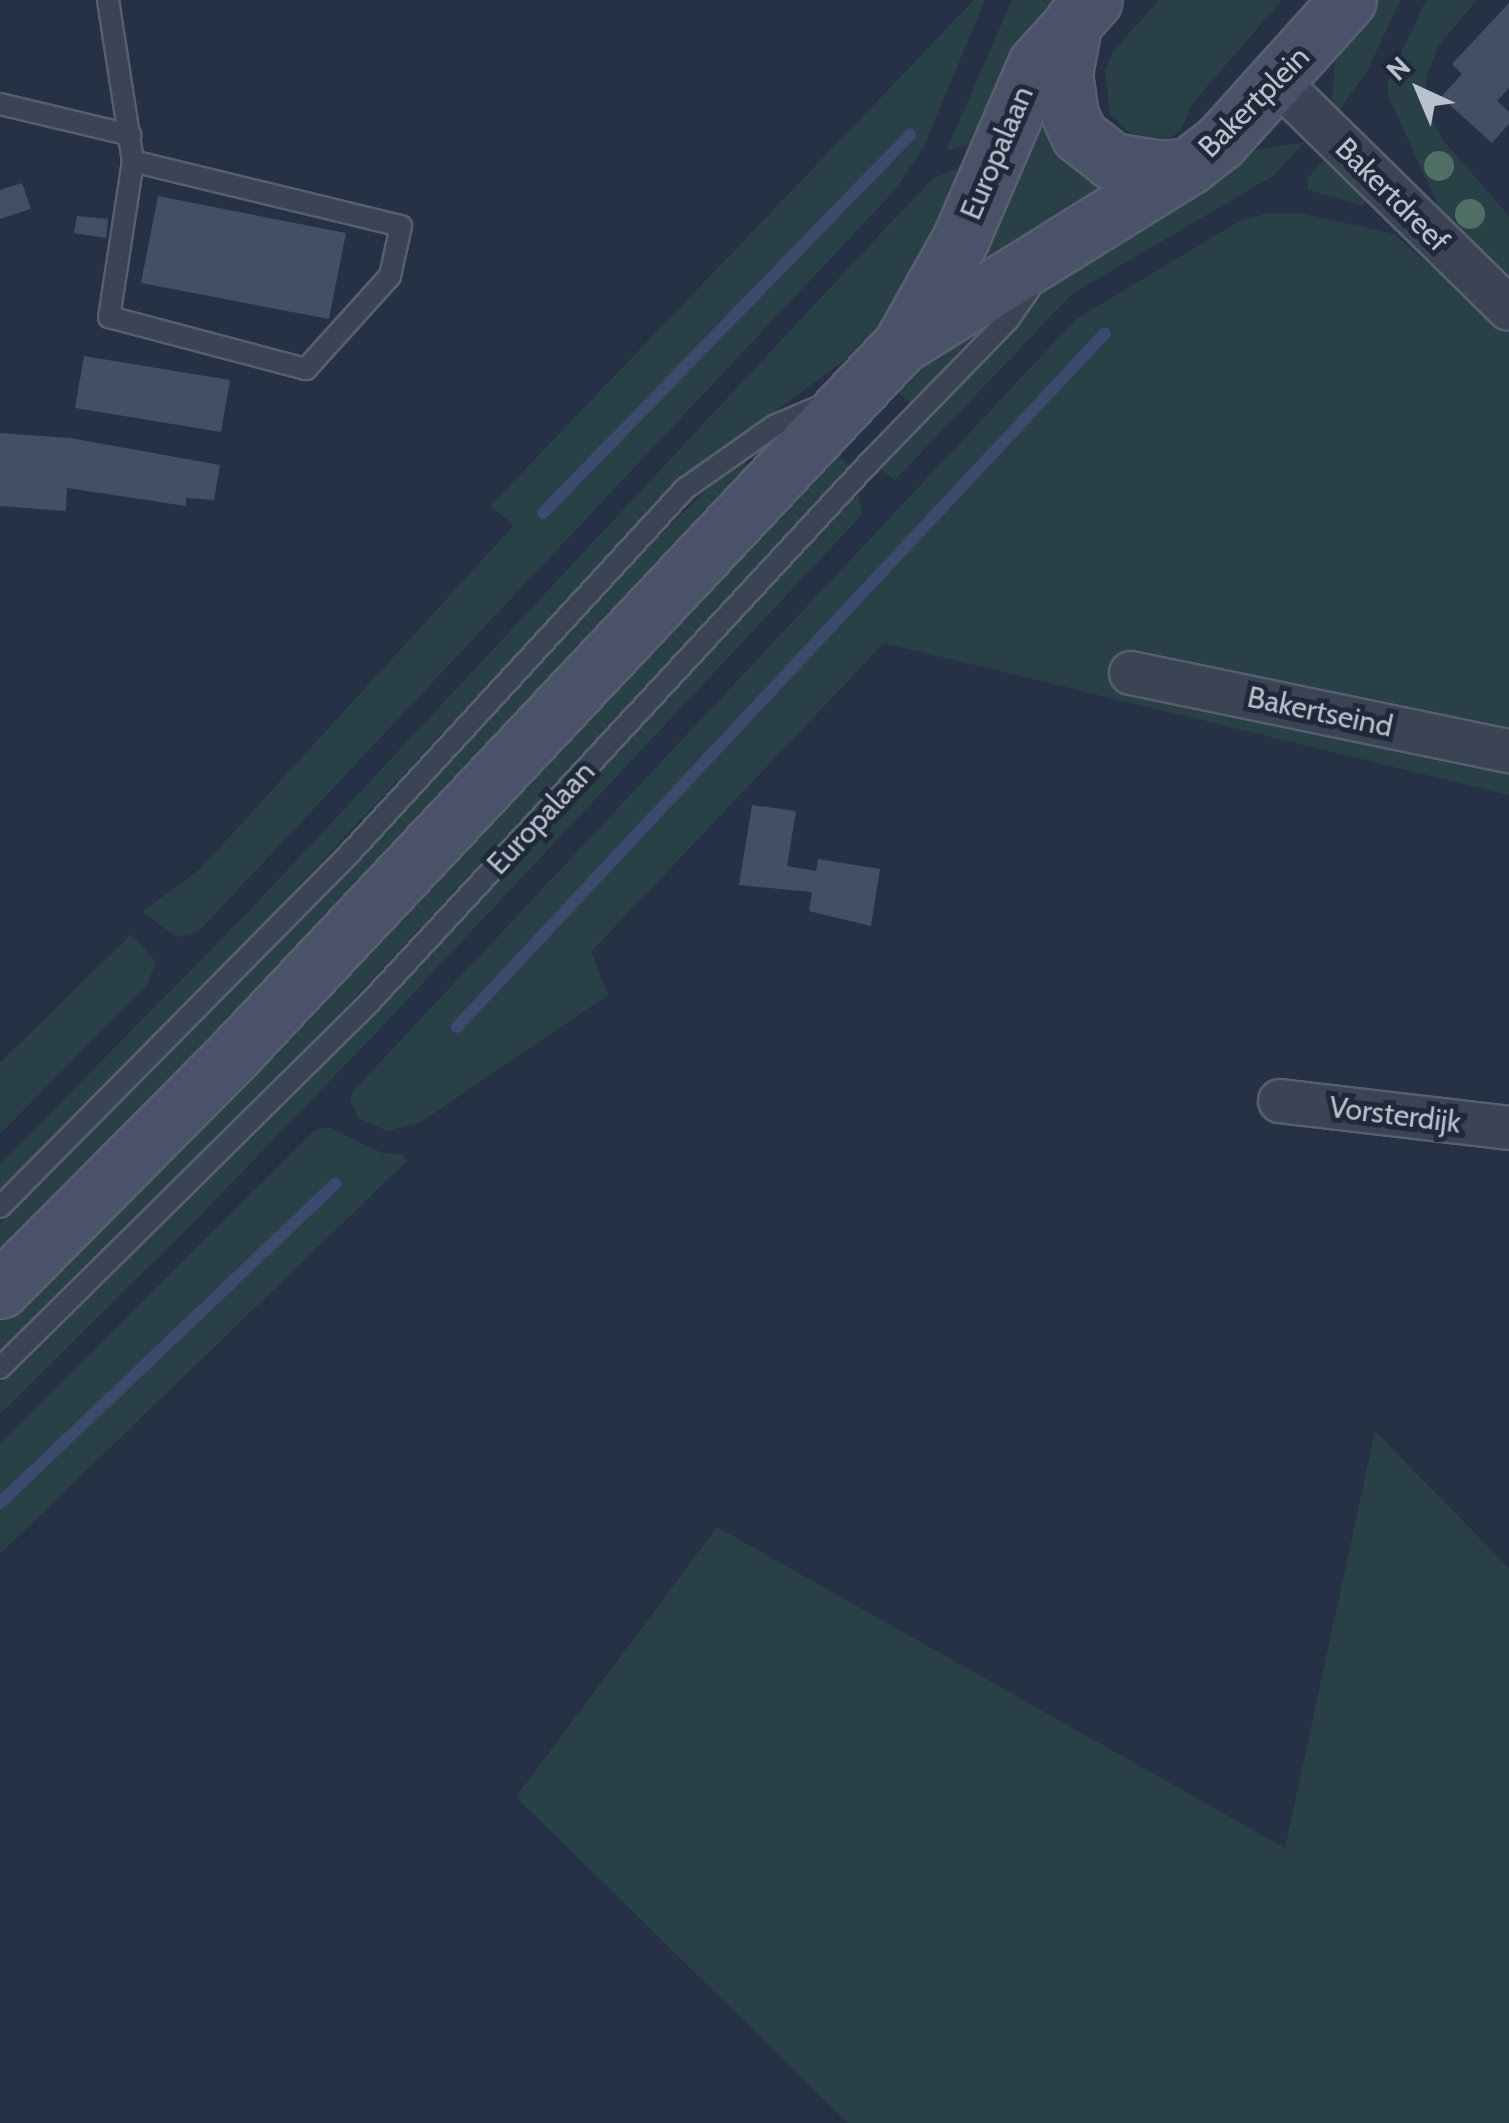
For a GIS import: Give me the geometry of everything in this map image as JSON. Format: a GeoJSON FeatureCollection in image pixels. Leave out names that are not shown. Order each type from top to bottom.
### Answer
{"type":"FeatureCollection","features":[{"type":"Feature","properties":{"kind":"main road"},"geometry":{"type":"LineString","coordinates":[[1084,10],[1064,74],[1070,115],[1079,135],[1112,161],[1162,169],[1189,166]]}},
{"type":"Feature","properties":{"kind":"main road","name":"Europalaan"},"geometry":{"type":"LineString","coordinates":[[0,1290],[237,1051],[901,345],[961,238],[1036,64],[1084,10]]}},
{"type":"Feature","properties":{"kind":"main road","name":"Bakertplein"},"geometry":{"type":"LineString","coordinates":[[1189,166],[1220,142],[1277,81],[1329,12]]}},
{"type":"Feature","properties":{"kind":"main road","name":"Europalaan"},"geometry":{"type":"LineString","coordinates":[[901,345],[1189,166]]}},
{"type":"Feature","properties":{"kind":"street","name":"Bakertdreef"},"geometry":{"type":"LineString","coordinates":[[1277,81],[1509,308]]}},
{"type":"Feature","properties":{"kind":"street","name":"Bakertseind"},"geometry":{"type":"LineString","coordinates":[[1130,674],[1509,752]]}},
{"type":"Feature","properties":{"kind":"street","name":"Vorsterdijk"},"geometry":{"type":"LineString","coordinates":[[1280,1101],[1509,1128]]}},
{"type":"Feature","properties":{"kind":"lane"},"geometry":{"type":"LineString","coordinates":[[108,0],[134,161],[109,318],[306,369],[390,276],[401,226],[134,161]]}},
{"type":"Feature","properties":{"kind":"lane"},"geometry":{"type":"LineString","coordinates":[[0,104],[130,135]]}},
{"type":"Feature","properties":{"kind":"lane","name":"Europalaan"},"geometry":{"type":"LineString","coordinates":[[0,1368],[370,1002],[868,464],[1008,320],[1058,248]]}},
{"type":"Feature","properties":{"kind":"lane","name":"Europalaan"},"geometry":{"type":"LineString","coordinates":[[0,1207],[351,852],[686,488],[774,426],[860,389]]}},
{"type":"Feature","properties":{"kind":"green space"},"geometry":{"type":"Polygon","coordinates":[[[974,0],[985,0],[924,146],[895,190],[198,932],[177,937],[142,912],[200,869],[514,525],[490,506],[974,0]]]}},
{"type":"Feature","properties":{"kind":"green space"},"geometry":{"type":"Polygon","coordinates":[[[1012,0],[1055,0],[1055,10],[976,142],[946,151],[1012,0]]]}},
{"type":"Feature","properties":{"kind":"green space"},"geometry":{"type":"Polygon","coordinates":[[[1159,0],[1282,0],[1192,104],[1181,130],[1169,139],[1152,143],[1128,132],[1110,114],[1105,70],[1113,51],[1159,0]]]}},
{"type":"Feature","properties":{"kind":"green space"},"geometry":{"type":"Polygon","coordinates":[[[1365,0],[1401,0],[1367,71],[1335,116],[1331,113],[1336,49],[1365,0]]]}},
{"type":"Feature","properties":{"kind":"green space"},"geometry":{"type":"Polygon","coordinates":[[[1426,0],[1477,0],[1438,46],[1426,77],[1427,107],[1442,139],[1509,216],[1509,275],[1444,218],[1389,98],[1387,83],[1426,0]]]}},
{"type":"Feature","properties":{"kind":"green space"},"geometry":{"type":"Polygon","coordinates":[[[1029,101],[1112,183],[955,302],[1029,101]]]}},
{"type":"Feature","properties":{"kind":"green space"},"geometry":{"type":"Polygon","coordinates":[[[1305,142],[1273,176],[1072,294],[895,480],[881,469],[1079,255],[1241,152],[1305,142]]]}},
{"type":"Feature","properties":{"kind":"green space"},"geometry":{"type":"Polygon","coordinates":[[[1324,160],[1366,197],[1364,206],[1308,190],[1307,179],[1324,160]]]}},
{"type":"Feature","properties":{"kind":"green space"},"geometry":{"type":"Polygon","coordinates":[[[972,163],[872,340],[674,486],[264,923],[0,1190],[0,1164],[251,909],[897,216],[934,178],[972,163]]]}},
{"type":"Feature","properties":{"kind":"green space"},"geometry":{"type":"Polygon","coordinates":[[[1269,213],[1300,213],[1394,234],[1509,334],[1509,795],[884,643],[591,952],[608,995],[421,1122],[387,1131],[358,1118],[350,1099],[354,1090],[1076,319],[1241,220],[1269,213]]]}},
{"type":"Feature","properties":{"kind":"green space"},"geometry":{"type":"Polygon","coordinates":[[[960,328],[971,339],[910,403],[890,385],[960,328]]]}},
{"type":"Feature","properties":{"kind":"green space"},"geometry":{"type":"Polygon","coordinates":[[[831,449],[851,467],[346,1007],[0,1353],[0,1321],[151,1173],[831,449]]]}},
{"type":"Feature","properties":{"kind":"green space"},"geometry":{"type":"Polygon","coordinates":[[[744,461],[755,471],[298,960],[0,1254],[0,1224],[347,871],[649,546],[708,488],[744,461]]]}},
{"type":"Feature","properties":{"kind":"green space"},"geometry":{"type":"Polygon","coordinates":[[[858,494],[862,512],[858,519],[376,1033],[197,1219],[0,1414],[0,1384],[365,1021],[858,494]]]}},
{"type":"Feature","properties":{"kind":"green space"},"geometry":{"type":"Polygon","coordinates":[[[131,934],[156,962],[147,985],[0,1134],[0,1063],[131,934]]]}},
{"type":"Feature","properties":{"kind":"green space"},"geometry":{"type":"Polygon","coordinates":[[[328,1127],[382,1153],[402,1154],[407,1161],[0,1554],[0,1444],[315,1130],[328,1127]]]}},
{"type":"Feature","properties":{"kind":"green space"},"geometry":{"type":"Polygon","coordinates":[[[1375,1431],[1509,1568],[1509,2123],[848,2123],[516,1797],[717,1527],[1285,1848],[1375,1431]]]}},
{"type":"Feature","properties":{"kind":"building"},"geometry":{"type":"Polygon","coordinates":[[[1509,3],[1509,88],[1497,101],[1509,112],[1509,124],[1492,143],[1441,97],[1462,74],[1452,64],[1509,3]]]}},
{"type":"Feature","properties":{"kind":"building"},"geometry":{"type":"Polygon","coordinates":[[[22,183],[31,209],[0,219],[0,190],[22,183]]]}},
{"type":"Feature","properties":{"kind":"building"},"geometry":{"type":"Polygon","coordinates":[[[158,196],[346,233],[329,319],[141,283],[158,196]]]}},
{"type":"Feature","properties":{"kind":"building"},"geometry":{"type":"Polygon","coordinates":[[[77,216],[108,219],[106,238],[74,233],[77,216]]]}},
{"type":"Feature","properties":{"kind":"building"},"geometry":{"type":"Polygon","coordinates":[[[84,356],[230,380],[221,432],[75,408],[84,356]]]}},
{"type":"Feature","properties":{"kind":"building"},"geometry":{"type":"Polygon","coordinates":[[[0,433],[70,438],[220,465],[214,500],[186,498],[186,506],[67,488],[66,511],[0,506],[0,433]]]}},
{"type":"Feature","properties":{"kind":"building"},"geometry":{"type":"Polygon","coordinates":[[[752,805],[796,811],[787,866],[816,871],[818,859],[880,869],[871,926],[809,911],[812,892],[739,885],[752,805]]]}},
{"type":"Feature","properties":{"kind":"waterway"},"geometry":{"type":"LineString","coordinates":[[543,513],[910,135]]}},
{"type":"Feature","properties":{"kind":"waterway"},"geometry":{"type":"LineString","coordinates":[[457,1027],[1105,333]]}},
{"type":"Feature","properties":{"kind":"waterway"},"geometry":{"type":"LineString","coordinates":[[0,1503],[335,1184]]}}]}
